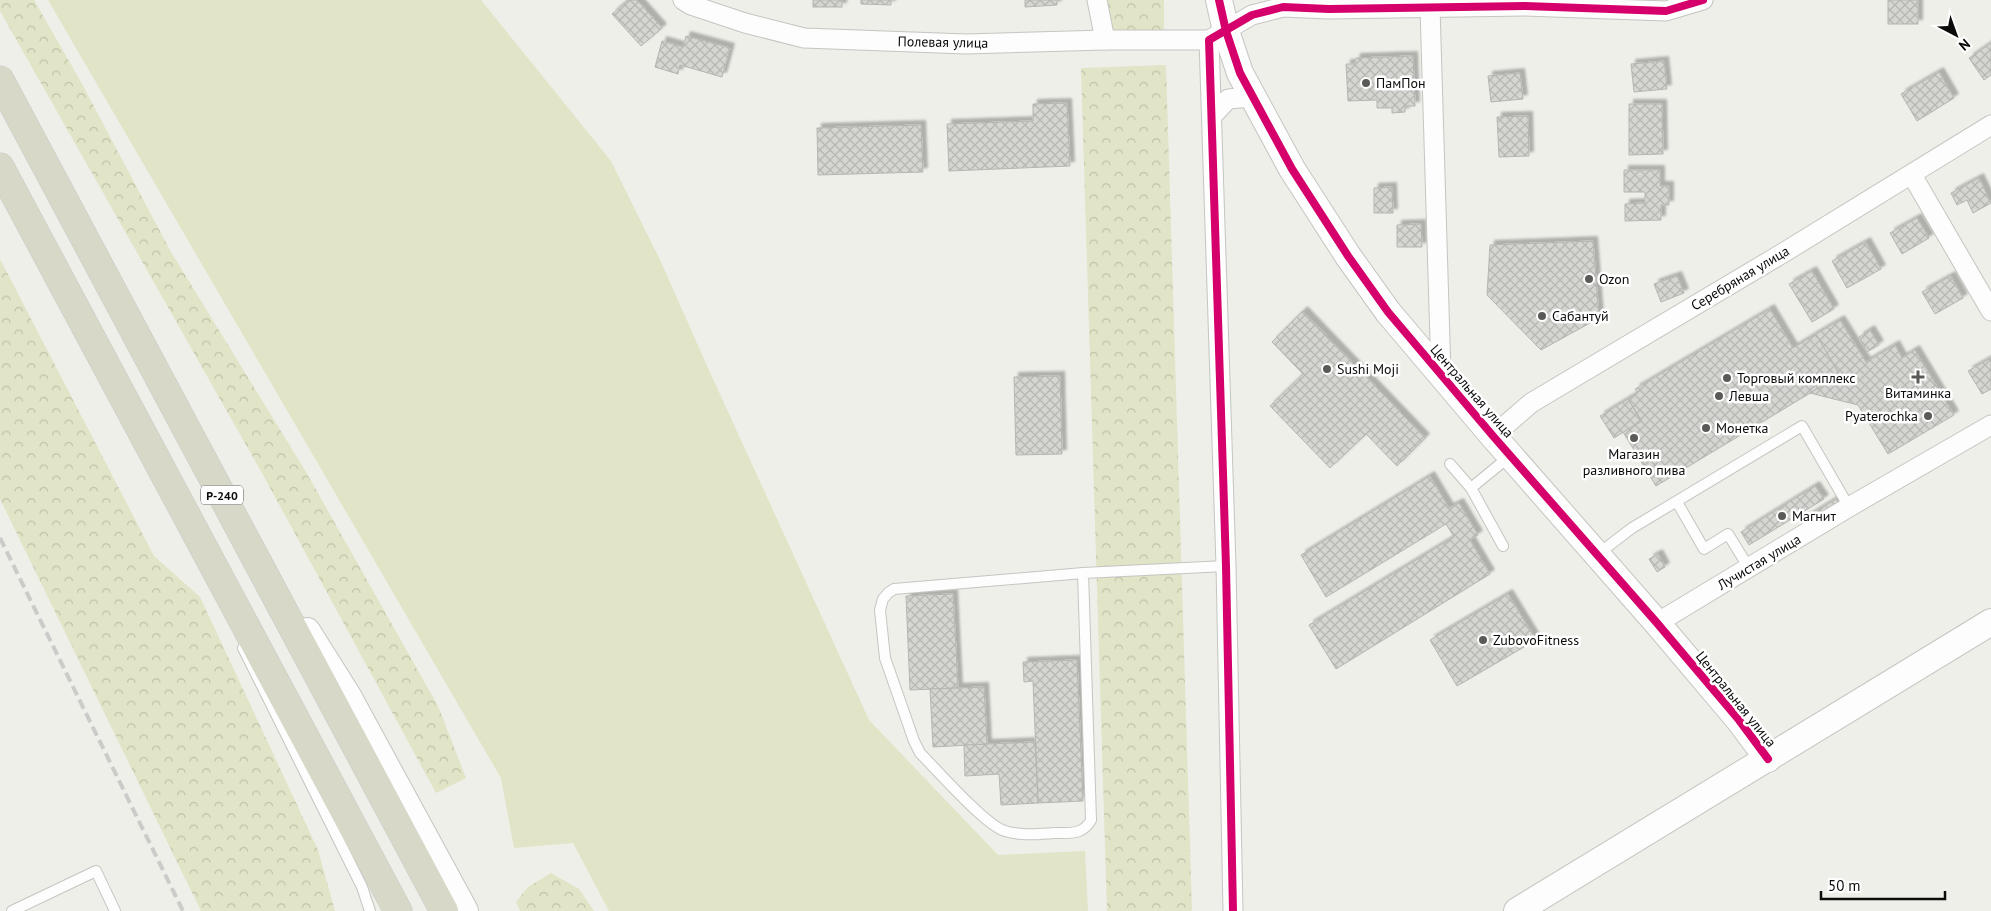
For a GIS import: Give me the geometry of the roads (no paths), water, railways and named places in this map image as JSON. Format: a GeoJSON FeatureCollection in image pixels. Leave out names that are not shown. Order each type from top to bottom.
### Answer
{"type":"FeatureCollection","features":[{"type":"Feature","properties":{"kind":"highway","name":"Р-240"},"geometry":{"type":"LineString","coordinates":[[0,80],[444,911]]}},
{"type":"Feature","properties":{"kind":"highway","name":"Р-240"},"geometry":{"type":"LineString","coordinates":[[0,168],[398,911]]}},
{"type":"Feature","properties":{"kind":"main road","name":"Центральная улица"},"geometry":{"type":"LineString","coordinates":[[1219,0],[1217,36],[1292,169],[1348,256],[1388,312],[1493,436],[1657,623],[1739,720],[1768,759]]}},
{"type":"Feature","properties":{"kind":"main road"},"geometry":{"type":"LineString","coordinates":[[229,509],[348,696],[465,911]]}},
{"type":"Feature","properties":{"kind":"main road"},"geometry":{"type":"LineString","coordinates":[[1517,911],[1991,622]]}},
{"type":"Feature","properties":{"kind":"street","name":"Полевая улица"},"geometry":{"type":"LineString","coordinates":[[683,0],[691,5],[746,23],[804,38],[966,44],[1217,36]]}},
{"type":"Feature","properties":{"kind":"street"},"geometry":{"type":"LineString","coordinates":[[1097,0],[1105,40]]}},
{"type":"Feature","properties":{"kind":"street"},"geometry":{"type":"LineString","coordinates":[[1233,911],[1226,566],[1212,116],[1217,36],[1252,15],[1283,7],[1329,9],[1525,3],[1666,11],[1701,0]]}},
{"type":"Feature","properties":{"kind":"street"},"geometry":{"type":"LineString","coordinates":[[1430,7],[1441,375]]}},
{"type":"Feature","properties":{"kind":"street"},"geometry":{"type":"LineString","coordinates":[[1212,116],[1228,99],[1253,97]]}},
{"type":"Feature","properties":{"kind":"street","name":"Серебряная улица"},"geometry":{"type":"LineString","coordinates":[[1493,436],[1538,398],[1912,175],[1991,125]]}},
{"type":"Feature","properties":{"kind":"street"},"geometry":{"type":"LineString","coordinates":[[1912,175],[1991,311]]}},
{"type":"Feature","properties":{"kind":"street","name":"Лучистая улица"},"geometry":{"type":"LineString","coordinates":[[1657,623],[1849,507],[1991,425]]}},
{"type":"Feature","properties":{"kind":"lane"},"geometry":{"type":"LineString","coordinates":[[1598,555],[1632,528],[1802,426],[1849,507]]}},
{"type":"Feature","properties":{"kind":"lane"},"geometry":{"type":"LineString","coordinates":[[1471,488],[1511,455]]}},
{"type":"Feature","properties":{"kind":"lane"},"geometry":{"type":"LineString","coordinates":[[1450,464],[1471,488],[1503,546]]}},
{"type":"Feature","properties":{"kind":"lane"},"geometry":{"type":"LineString","coordinates":[[174,494],[230,619]]}},
{"type":"Feature","properties":{"kind":"lane"},"geometry":{"type":"LineString","coordinates":[[1677,502],[1704,549],[1728,534],[1749,568]]}},
{"type":"Feature","properties":{"kind":"lane"},"geometry":{"type":"LineString","coordinates":[[1083,573],[1092,820],[1088,827],[1075,833],[1015,834],[1002,831],[980,814],[920,753],[914,741],[885,658],[880,610],[883,599],[888,593],[894,589],[1083,573],[1226,566]]}},
{"type":"Feature","properties":{"kind":"lane"},"geometry":{"type":"LineString","coordinates":[[238,637],[254,673],[362,887],[370,911]]}},
{"type":"Feature","properties":{"kind":"lane"},"geometry":{"type":"LineString","coordinates":[[12,911],[96,872],[116,911]]}},
{"type":"Feature","properties":{"kind":"railway"},"geometry":{"type":"LineString","coordinates":[[0,538],[183,911]]}},
{"type":"Feature","properties":{"kind":"place","name":"ПамПон"},"geometry":{"type":"Point","coordinates":[1366,83]}},
{"type":"Feature","properties":{"kind":"place","name":"Ozon"},"geometry":{"type":"Point","coordinates":[1589,279]}},
{"type":"Feature","properties":{"kind":"place","name":"Сабантуй"},"geometry":{"type":"Point","coordinates":[1542,316]}},
{"type":"Feature","properties":{"kind":"place","name":"Sushi Moji"},"geometry":{"type":"Point","coordinates":[1327,369]}},
{"type":"Feature","properties":{"kind":"place","name":"Витаминка"},"geometry":{"type":"Point","coordinates":[1918,377]}},
{"type":"Feature","properties":{"kind":"place","name":"Торговый комплекс"},"geometry":{"type":"Point","coordinates":[1727,378]}},
{"type":"Feature","properties":{"kind":"place","name":"Левша"},"geometry":{"type":"Point","coordinates":[1719,396]}},
{"type":"Feature","properties":{"kind":"place","name":"Pyaterochka"},"geometry":{"type":"Point","coordinates":[1928,416]}},
{"type":"Feature","properties":{"kind":"place","name":"Монетка"},"geometry":{"type":"Point","coordinates":[1706,428]}},
{"type":"Feature","properties":{"kind":"place","name":"Магазин разливного пива"},"geometry":{"type":"Point","coordinates":[1634,438]}},
{"type":"Feature","properties":{"kind":"place","name":"Магнит"},"geometry":{"type":"Point","coordinates":[1782,516]}},
{"type":"Feature","properties":{"kind":"place","name":"ZubovoFitness"},"geometry":{"type":"Point","coordinates":[1483,640]}}]}
